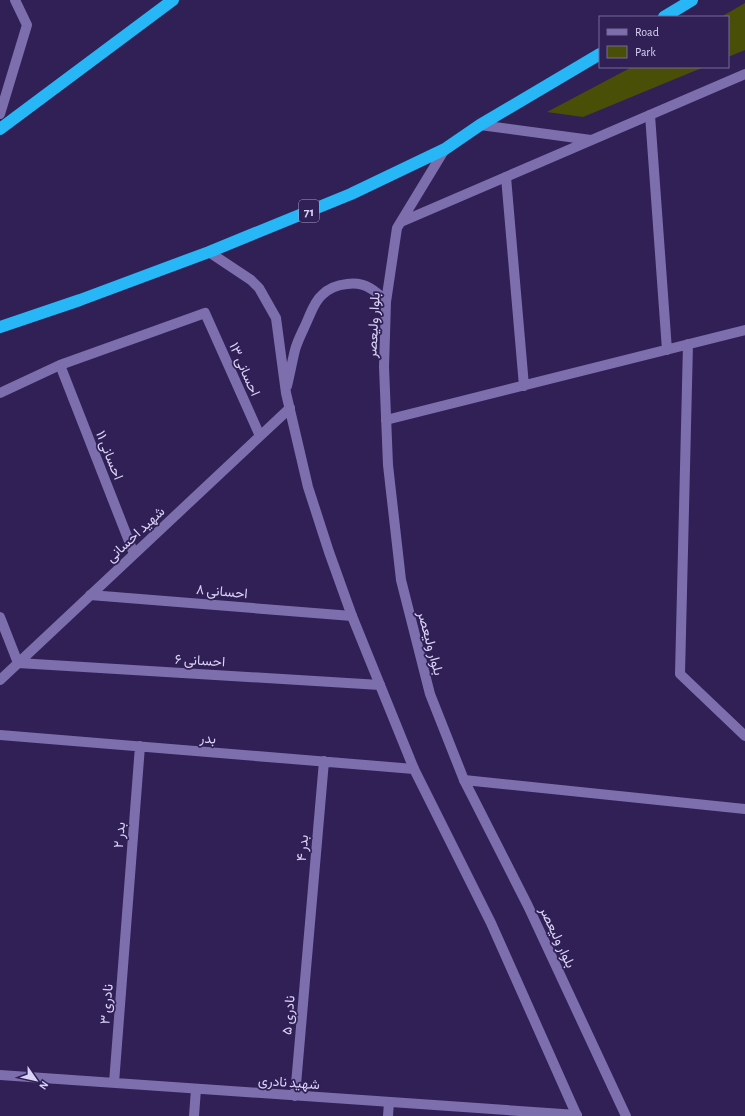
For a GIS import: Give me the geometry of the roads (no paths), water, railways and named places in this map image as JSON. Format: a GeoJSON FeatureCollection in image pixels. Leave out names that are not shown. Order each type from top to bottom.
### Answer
{"type":"FeatureCollection","features":[{"type":"Feature","properties":{"kind":"highway"},"geometry":{"type":"LineString","coordinates":[[0,129],[173,0]]}},
{"type":"Feature","properties":{"kind":"highway"},"geometry":{"type":"LineString","coordinates":[[666,16],[692,0]]}},
{"type":"Feature","properties":{"kind":"highway","name":"71"},"geometry":{"type":"LineString","coordinates":[[0,327],[80,300],[210,252],[351,194],[445,149],[480,125],[599,55]]}},
{"type":"Feature","properties":{"kind":"street"},"geometry":{"type":"LineString","coordinates":[[0,114],[27,25],[15,0]]}},
{"type":"Feature","properties":{"kind":"street"},"geometry":{"type":"LineString","coordinates":[[401,222],[745,74]]}},
{"type":"Feature","properties":{"kind":"street"},"geometry":{"type":"LineString","coordinates":[[650,115],[667,350]]}},
{"type":"Feature","properties":{"kind":"street"},"geometry":{"type":"LineString","coordinates":[[480,125],[591,140]]}},
{"type":"Feature","properties":{"kind":"street","name":"بلوار ولیعصر"},"geometry":{"type":"LineString","coordinates":[[445,149],[397,228],[386,302],[384,367],[388,465],[400,580],[430,694],[464,780],[528,906],[626,1116]]}},
{"type":"Feature","properties":{"kind":"street"},"geometry":{"type":"LineString","coordinates":[[506,177],[524,386]]}},
{"type":"Feature","properties":{"kind":"street"},"geometry":{"type":"LineString","coordinates":[[210,252],[251,280],[259,288],[276,318],[286,393],[308,487],[352,616],[414,768],[491,923],[577,1116]]}},
{"type":"Feature","properties":{"kind":"street"},"geometry":{"type":"LineString","coordinates":[[286,393],[295,349],[315,304],[321,296],[330,289],[340,285],[356,283],[371,287],[386,302]]}},
{"type":"Feature","properties":{"kind":"street","name":"احسانی ۱۳"},"geometry":{"type":"LineString","coordinates":[[60,366],[205,313],[260,436]]}},
{"type":"Feature","properties":{"kind":"street"},"geometry":{"type":"LineString","coordinates":[[386,420],[745,330]]}},
{"type":"Feature","properties":{"kind":"street"},"geometry":{"type":"LineString","coordinates":[[688,344],[680,674],[745,736]]}},
{"type":"Feature","properties":{"kind":"street"},"geometry":{"type":"LineString","coordinates":[[0,393],[60,366]]}},
{"type":"Feature","properties":{"kind":"street","name":"احسانی ۱۱"},"geometry":{"type":"LineString","coordinates":[[60,366],[134,554]]}},
{"type":"Feature","properties":{"kind":"street","name":"شهید احسانی"},"geometry":{"type":"LineString","coordinates":[[0,680],[290,408]]}},
{"type":"Feature","properties":{"kind":"street","name":"احسانی ۸"},"geometry":{"type":"LineString","coordinates":[[90,595],[352,616]]}},
{"type":"Feature","properties":{"kind":"street"},"geometry":{"type":"LineString","coordinates":[[0,617],[18,663]]}},
{"type":"Feature","properties":{"kind":"street","name":"احسانی ۶"},"geometry":{"type":"LineString","coordinates":[[18,663],[380,685]]}},
{"type":"Feature","properties":{"kind":"street","name":"بدر"},"geometry":{"type":"LineString","coordinates":[[0,735],[414,768]]}},
{"type":"Feature","properties":{"kind":"street","name":"بدر ۲"},"geometry":{"type":"LineString","coordinates":[[126,926],[140,746]]}},
{"type":"Feature","properties":{"kind":"street","name":"بدر ۴"},"geometry":{"type":"LineString","coordinates":[[309,937],[324,761]]}},
{"type":"Feature","properties":{"kind":"street"},"geometry":{"type":"LineString","coordinates":[[464,780],[745,809]]}},
{"type":"Feature","properties":{"kind":"street","name":"نادری ۳"},"geometry":{"type":"LineString","coordinates":[[114,1083],[126,926]]}},
{"type":"Feature","properties":{"kind":"street","name":"نادری ۵"},"geometry":{"type":"LineString","coordinates":[[295,1096],[309,937]]}},
{"type":"Feature","properties":{"kind":"street","name":"شهید نادری"},"geometry":{"type":"LineString","coordinates":[[0,1075],[577,1116]]}},
{"type":"Feature","properties":{"kind":"street"},"geometry":{"type":"LineString","coordinates":[[194,1116],[196,1089]]}},
{"type":"Feature","properties":{"kind":"street"},"geometry":{"type":"LineString","coordinates":[[388,1116],[389,1102]]}}]}
